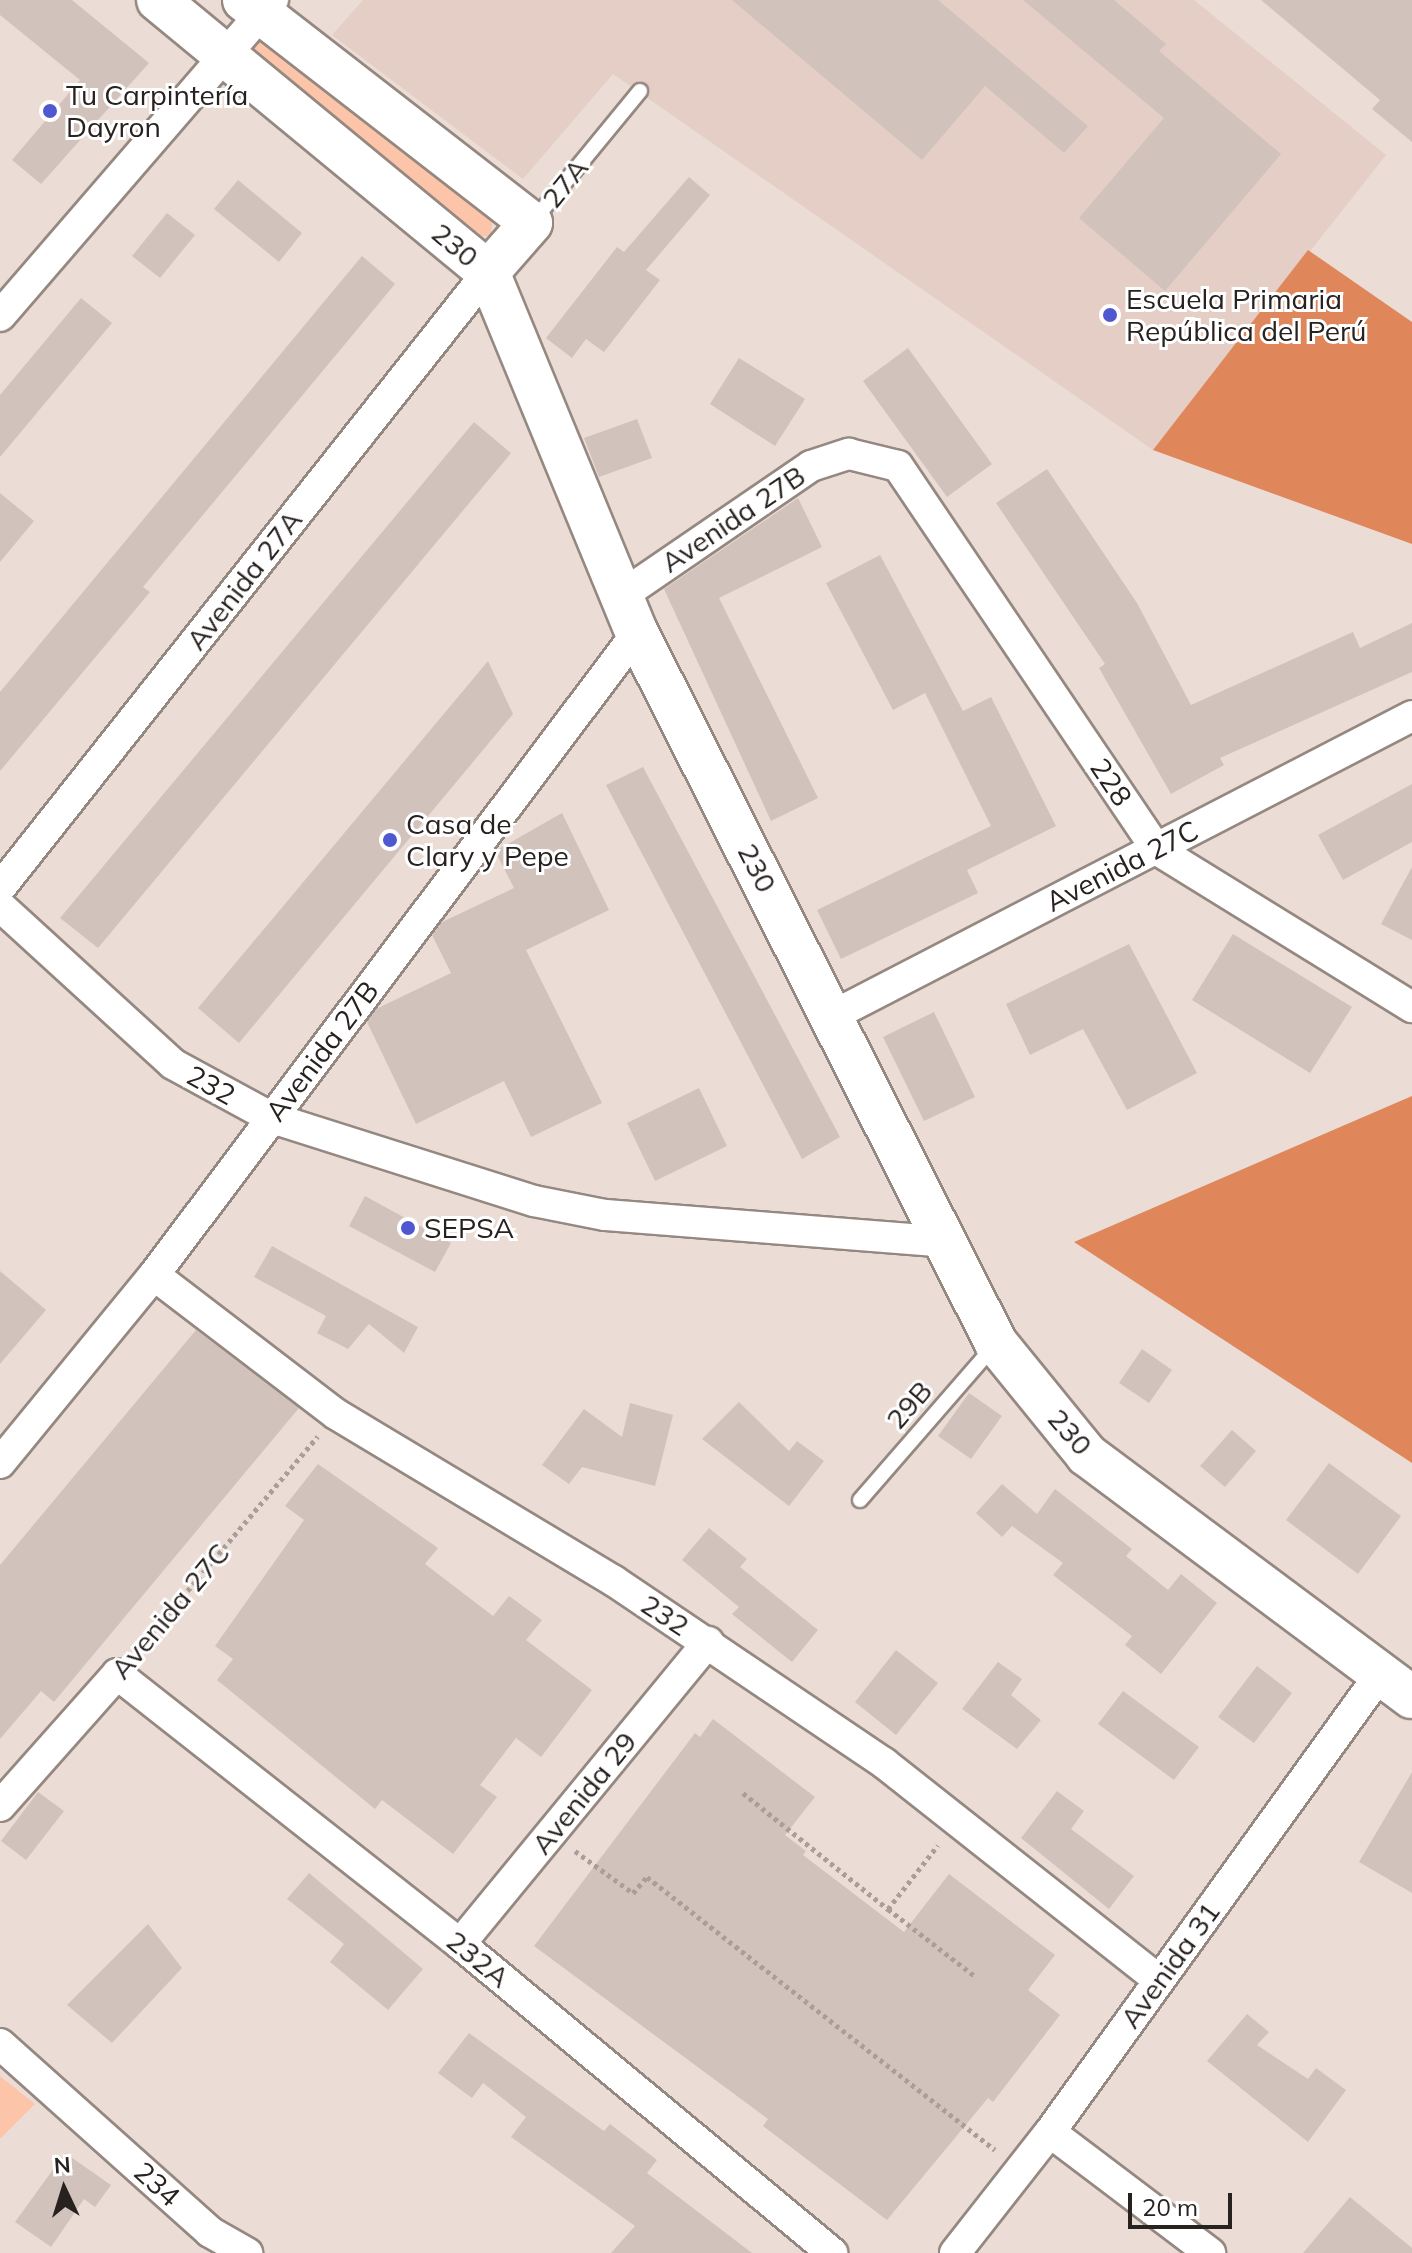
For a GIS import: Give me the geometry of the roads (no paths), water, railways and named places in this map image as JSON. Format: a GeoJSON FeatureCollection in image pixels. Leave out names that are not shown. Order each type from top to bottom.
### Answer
{"type":"FeatureCollection","features":[{"type":"Feature","properties":{"kind":"street","name":"230"},"geometry":{"type":"LineString","coordinates":[[158,0],[488,272],[637,633],[996,1343],[1087,1455],[1397,1685]]}},
{"type":"Feature","properties":{"kind":"street"},"geometry":{"type":"LineString","coordinates":[[0,316],[226,55],[259,5],[531,223]]}},
{"type":"Feature","properties":{"kind":"street","name":"27A"},"geometry":{"type":"LineString","coordinates":[[488,272],[531,223]]}},
{"type":"Feature","properties":{"kind":"street","name":"Avenida 27A"},"geometry":{"type":"LineString","coordinates":[[0,888],[488,272]]}},
{"type":"Feature","properties":{"kind":"street","name":"Avenida 27B"},"geometry":{"type":"LineString","coordinates":[[621,596],[811,466],[849,454],[898,466]]}},
{"type":"Feature","properties":{"kind":"street","name":"228"},"geometry":{"type":"LineString","coordinates":[[898,466],[1156,849],[1412,1007]]}},
{"type":"Feature","properties":{"kind":"street","name":"Avenida 27B"},"geometry":{"type":"LineString","coordinates":[[0,1463],[154,1275],[637,633]]}},
{"type":"Feature","properties":{"kind":"street","name":"Avenida 27C"},"geometry":{"type":"LineString","coordinates":[[832,1016],[1412,716]]}},
{"type":"Feature","properties":{"kind":"street","name":"232"},"geometry":{"type":"LineString","coordinates":[[0,906],[173,1064],[272,1118],[534,1201],[605,1215],[946,1242]]}},
{"type":"Feature","properties":{"kind":"street","name":"232"},"geometry":{"type":"LineString","coordinates":[[154,1275],[336,1414],[708,1642],[884,1763],[1159,1980]]}},
{"type":"Feature","properties":{"kind":"street","name":"Avenida 29"},"geometry":{"type":"LineString","coordinates":[[460,1944],[708,1642]]}},
{"type":"Feature","properties":{"kind":"street","name":"Avenida 27C"},"geometry":{"type":"LineString","coordinates":[[0,1806],[117,1674]]}},
{"type":"Feature","properties":{"kind":"street","name":"232A"},"geometry":{"type":"LineString","coordinates":[[117,1674],[460,1944],[832,2253]]}},
{"type":"Feature","properties":{"kind":"street","name":"Avenida 31"},"geometry":{"type":"LineString","coordinates":[[955,2253],[1050,2132],[1159,1980],[1397,1685]]}},
{"type":"Feature","properties":{"kind":"street","name":"234"},"geometry":{"type":"LineString","coordinates":[[0,2044],[201,2242],[247,2253]]}},
{"type":"Feature","properties":{"kind":"street"},"geometry":{"type":"LineString","coordinates":[[1050,2132],[1210,2253]]}},
{"type":"Feature","properties":{"kind":"lane","name":"27A"},"geometry":{"type":"LineString","coordinates":[[531,223],[640,91]]}},
{"type":"Feature","properties":{"kind":"lane","name":"29B"},"geometry":{"type":"LineString","coordinates":[[860,1500],[996,1343]]}},
{"type":"Feature","properties":{"kind":"place","name":"Tu Carpintería Dayron"},"geometry":{"type":"Point","coordinates":[50,111]}},
{"type":"Feature","properties":{"kind":"place","name":"Escuela Primaria República del Perú"},"geometry":{"type":"Point","coordinates":[1110,315]}},
{"type":"Feature","properties":{"kind":"place","name":"Casa de Clary y Pepe"},"geometry":{"type":"Point","coordinates":[390,840]}},
{"type":"Feature","properties":{"kind":"place","name":"SEPSA"},"geometry":{"type":"Point","coordinates":[408,1228]}}]}
